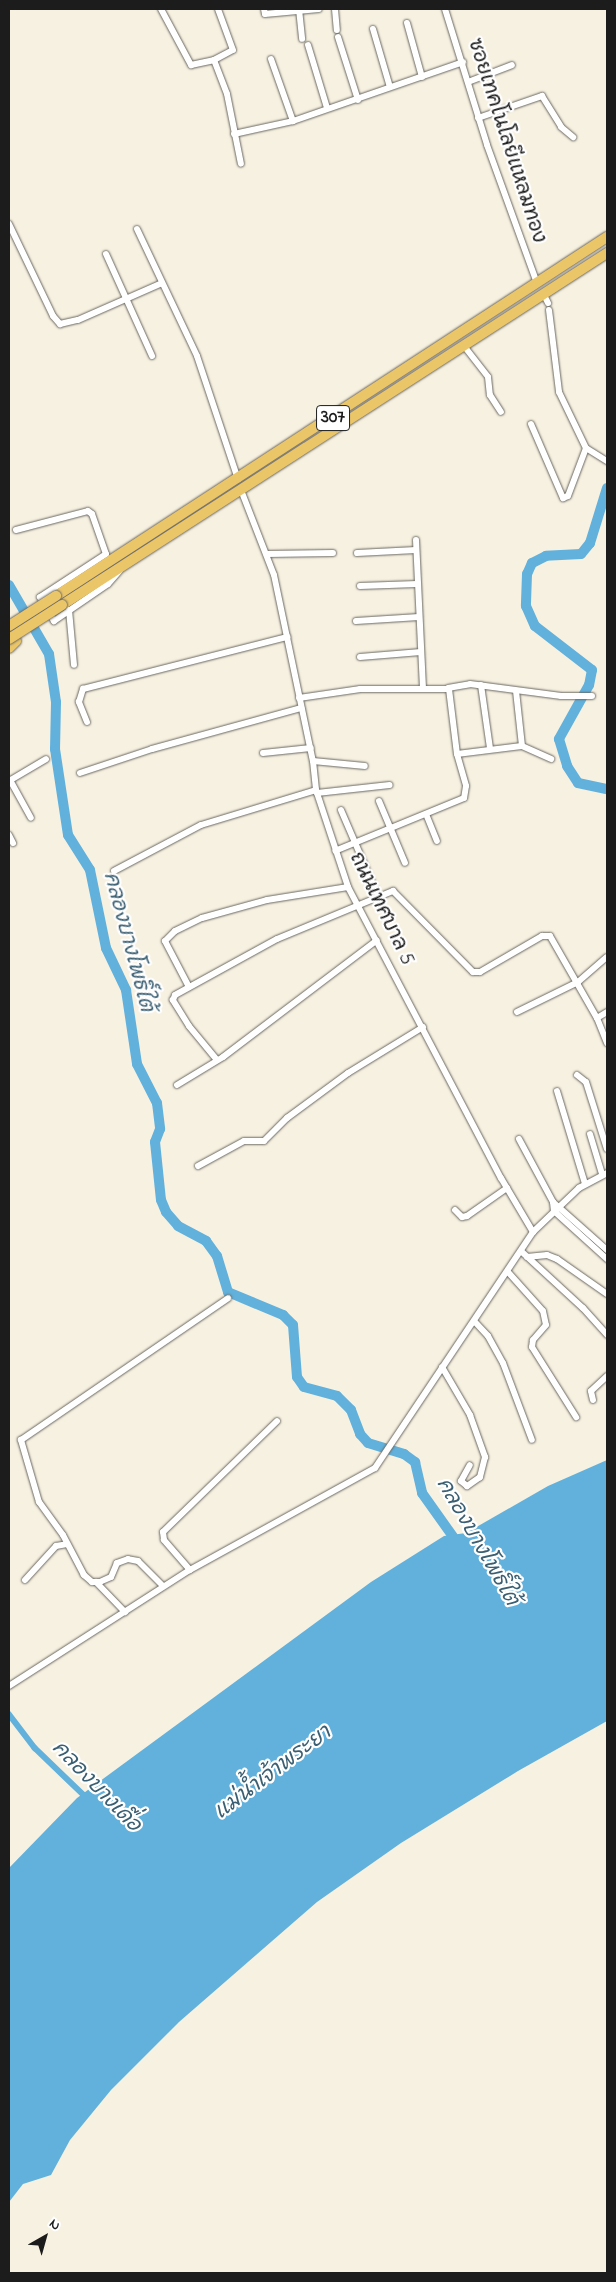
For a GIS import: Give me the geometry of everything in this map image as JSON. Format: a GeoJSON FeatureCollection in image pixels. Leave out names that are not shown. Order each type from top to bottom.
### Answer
{"type":"FeatureCollection","features":[{"type":"Feature","properties":{"kind":"main road","name":"307"},"geometry":{"type":"LineString","coordinates":[[11,643],[66,608],[121,568],[241,490],[537,283],[607,237]]}},
{"type":"Feature","properties":{"kind":"main road","name":"307"},"geometry":{"type":"LineString","coordinates":[[9,626],[238,479],[464,346],[547,303],[607,253]]}},
{"type":"Feature","properties":{"kind":"street"},"geometry":{"type":"LineString","coordinates":[[161,9],[191,65],[214,60],[232,50],[218,9]]}},
{"type":"Feature","properties":{"kind":"street"},"geometry":{"type":"LineString","coordinates":[[264,9],[265,14],[319,9]]}},
{"type":"Feature","properties":{"kind":"street"},"geometry":{"type":"LineString","coordinates":[[335,9],[338,34],[358,100]]}},
{"type":"Feature","properties":{"kind":"street","name":"ซอยเทคโนโลยีแหลมทอง"},"geometry":{"type":"LineString","coordinates":[[444,9],[463,62],[478,118],[537,283]]}},
{"type":"Feature","properties":{"kind":"street"},"geometry":{"type":"LineString","coordinates":[[299,10],[302,39]]}},
{"type":"Feature","properties":{"kind":"street"},"geometry":{"type":"LineString","coordinates":[[407,23],[422,77]]}},
{"type":"Feature","properties":{"kind":"street"},"geometry":{"type":"LineString","coordinates":[[373,29],[390,88]]}},
{"type":"Feature","properties":{"kind":"street"},"geometry":{"type":"LineString","coordinates":[[308,45],[327,108]]}},
{"type":"Feature","properties":{"kind":"street"},"geometry":{"type":"LineString","coordinates":[[271,59],[292,121]]}},
{"type":"Feature","properties":{"kind":"street"},"geometry":{"type":"LineString","coordinates":[[214,60],[227,94],[240,164]]}},
{"type":"Feature","properties":{"kind":"street"},"geometry":{"type":"LineString","coordinates":[[234,134],[292,121],[327,108],[358,100],[463,62]]}},
{"type":"Feature","properties":{"kind":"street"},"geometry":{"type":"LineString","coordinates":[[468,82],[512,65]]}},
{"type":"Feature","properties":{"kind":"street"},"geometry":{"type":"LineString","coordinates":[[478,118],[542,96],[560,127],[573,137]]}},
{"type":"Feature","properties":{"kind":"street"},"geometry":{"type":"LineString","coordinates":[[9,224],[53,316],[60,324],[78,320],[160,284]]}},
{"type":"Feature","properties":{"kind":"street"},"geometry":{"type":"LineString","coordinates":[[137,229],[160,284],[197,356],[238,479]]}},
{"type":"Feature","properties":{"kind":"street"},"geometry":{"type":"LineString","coordinates":[[106,254],[128,298],[152,356]]}},
{"type":"Feature","properties":{"kind":"street"},"geometry":{"type":"LineString","coordinates":[[547,303],[559,392],[586,448],[607,461]]}},
{"type":"Feature","properties":{"kind":"street"},"geometry":{"type":"LineString","coordinates":[[464,346],[488,377],[490,395],[502,412]]}},
{"type":"Feature","properties":{"kind":"street"},"geometry":{"type":"LineString","coordinates":[[531,424],[563,498],[568,496],[586,448]]}},
{"type":"Feature","properties":{"kind":"street","name":"ถนนเทศบาล 5"},"geometry":{"type":"LineString","coordinates":[[241,490],[267,554],[311,748],[316,792],[348,887],[507,1188],[533,1232]]}},
{"type":"Feature","properties":{"kind":"street"},"geometry":{"type":"LineString","coordinates":[[16,530],[91,513],[106,554],[40,597],[54,620],[66,608]]}},
{"type":"Feature","properties":{"kind":"street"},"geometry":{"type":"LineString","coordinates":[[416,540],[423,688]]}},
{"type":"Feature","properties":{"kind":"street"},"geometry":{"type":"LineString","coordinates":[[357,553],[416,550]]}},
{"type":"Feature","properties":{"kind":"street"},"geometry":{"type":"LineString","coordinates":[[267,554],[334,553]]}},
{"type":"Feature","properties":{"kind":"street"},"geometry":{"type":"LineString","coordinates":[[360,586],[417,584]]}},
{"type":"Feature","properties":{"kind":"street"},"geometry":{"type":"LineString","coordinates":[[66,608],[74,665]]}},
{"type":"Feature","properties":{"kind":"street"},"geometry":{"type":"LineString","coordinates":[[356,621],[419,617]]}},
{"type":"Feature","properties":{"kind":"street"},"geometry":{"type":"LineString","coordinates":[[87,722],[78,702],[83,689],[287,637]]}},
{"type":"Feature","properties":{"kind":"street"},"geometry":{"type":"LineString","coordinates":[[360,657],[421,652]]}},
{"type":"Feature","properties":{"kind":"street"},"geometry":{"type":"LineString","coordinates":[[299,698],[360,689],[448,688],[459,684],[481,685],[516,691],[592,696]]}},
{"type":"Feature","properties":{"kind":"street"},"geometry":{"type":"LineString","coordinates":[[481,685],[490,748]]}},
{"type":"Feature","properties":{"kind":"street"},"geometry":{"type":"LineString","coordinates":[[335,851],[391,830],[465,796],[448,688]]}},
{"type":"Feature","properties":{"kind":"street"},"geometry":{"type":"LineString","coordinates":[[516,691],[522,746]]}},
{"type":"Feature","properties":{"kind":"street"},"geometry":{"type":"LineString","coordinates":[[80,773],[152,749],[301,708]]}},
{"type":"Feature","properties":{"kind":"street"},"geometry":{"type":"LineString","coordinates":[[457,754],[490,748],[522,746],[551,759]]}},
{"type":"Feature","properties":{"kind":"street"},"geometry":{"type":"LineString","coordinates":[[263,753],[311,748]]}},
{"type":"Feature","properties":{"kind":"street"},"geometry":{"type":"LineString","coordinates":[[30,818],[9,781],[46,759]]}},
{"type":"Feature","properties":{"kind":"street"},"geometry":{"type":"LineString","coordinates":[[313,761],[365,766]]}},
{"type":"Feature","properties":{"kind":"street"},"geometry":{"type":"LineString","coordinates":[[114,871],[201,825],[316,792],[390,785]]}},
{"type":"Feature","properties":{"kind":"street"},"geometry":{"type":"LineString","coordinates":[[379,801],[405,863]]}},
{"type":"Feature","properties":{"kind":"street"},"geometry":{"type":"LineString","coordinates":[[341,810],[357,842],[378,896]]}},
{"type":"Feature","properties":{"kind":"street"},"geometry":{"type":"LineString","coordinates":[[426,814],[437,841]]}},
{"type":"Feature","properties":{"kind":"street"},"geometry":{"type":"LineString","coordinates":[[9,835],[13,843]]}},
{"type":"Feature","properties":{"kind":"street"},"geometry":{"type":"LineString","coordinates":[[189,987],[165,941],[175,931],[202,918],[267,900],[348,887]]}},
{"type":"Feature","properties":{"kind":"street"},"geometry":{"type":"LineString","coordinates":[[216,1060],[173,1000],[189,987],[277,939],[393,891],[470,971],[480,972],[546,935],[554,942],[578,982],[597,1018],[607,1044]]}},
{"type":"Feature","properties":{"kind":"street"},"geometry":{"type":"LineString","coordinates":[[177,1085],[216,1060],[377,940]]}},
{"type":"Feature","properties":{"kind":"street"},"geometry":{"type":"LineString","coordinates":[[517,1012],[578,982],[607,957]]}},
{"type":"Feature","properties":{"kind":"street"},"geometry":{"type":"LineString","coordinates":[[597,1018],[607,1012]]}},
{"type":"Feature","properties":{"kind":"street"},"geometry":{"type":"LineString","coordinates":[[198,1166],[244,1141],[264,1141],[287,1118],[348,1073],[423,1027]]}},
{"type":"Feature","properties":{"kind":"street"},"geometry":{"type":"LineString","coordinates":[[577,1075],[586,1082],[607,1149]]}},
{"type":"Feature","properties":{"kind":"street"},"geometry":{"type":"LineString","coordinates":[[557,1092],[586,1184]]}},
{"type":"Feature","properties":{"kind":"street"},"geometry":{"type":"LineString","coordinates":[[9,1686],[163,1586],[364,1475],[387,1454],[442,1367],[508,1272],[524,1254],[533,1232],[586,1184],[605,1173],[590,1134]]}},
{"type":"Feature","properties":{"kind":"street"},"geometry":{"type":"LineString","coordinates":[[519,1139],[557,1209],[607,1259]]}},
{"type":"Feature","properties":{"kind":"street"},"geometry":{"type":"LineString","coordinates":[[455,1210],[462,1217],[467,1216],[507,1188]]}},
{"type":"Feature","properties":{"kind":"street"},"geometry":{"type":"LineString","coordinates":[[557,1209],[607,1250]]}},
{"type":"Feature","properties":{"kind":"street"},"geometry":{"type":"LineString","coordinates":[[524,1254],[547,1255],[557,1259],[607,1294]]}},
{"type":"Feature","properties":{"kind":"street"},"geometry":{"type":"LineString","coordinates":[[524,1254],[607,1335]]}},
{"type":"Feature","properties":{"kind":"street"},"geometry":{"type":"LineString","coordinates":[[508,1272],[543,1310],[546,1325],[533,1340],[532,1347],[576,1417]]}},
{"type":"Feature","properties":{"kind":"street"},"geometry":{"type":"LineString","coordinates":[[125,1612],[96,1582],[84,1575],[67,1544],[34,1493],[32,1469],[21,1440],[228,1298]]}},
{"type":"Feature","properties":{"kind":"street"},"geometry":{"type":"LineString","coordinates":[[475,1322],[488,1336],[503,1363],[532,1440]]}},
{"type":"Feature","properties":{"kind":"street"},"geometry":{"type":"LineString","coordinates":[[442,1367],[470,1415],[485,1457],[480,1477],[466,1486],[461,1481],[470,1465]]}},
{"type":"Feature","properties":{"kind":"street"},"geometry":{"type":"LineString","coordinates":[[593,1400],[591,1391],[607,1376]]}},
{"type":"Feature","properties":{"kind":"street"},"geometry":{"type":"LineString","coordinates":[[190,1570],[164,1540],[163,1532],[277,1421]]}},
{"type":"Feature","properties":{"kind":"street"},"geometry":{"type":"LineString","coordinates":[[25,1580],[56,1546],[67,1544]]}},
{"type":"Feature","properties":{"kind":"street"},"geometry":{"type":"LineString","coordinates":[[96,1582],[111,1578],[117,1564],[128,1559],[138,1560],[163,1586]]}},
{"type":"Feature","properties":{"kind":"water","name":"แม่น้ำเจ้าพระยา"},"geometry":{"type":"Polygon","coordinates":[[[607,1460],[607,1721],[518,1771],[401,1843],[317,1902],[179,2022],[111,2090],[70,2140],[51,2175],[23,2184],[9,2202],[9,1868],[77,1798],[371,1582],[444,1536],[466,1533],[548,1486],[607,1460]]]}},
{"type":"Feature","properties":{"kind":"waterway"},"geometry":{"type":"LineString","coordinates":[[607,488],[590,543],[581,554],[546,556],[532,563],[527,574],[526,606],[535,626],[592,670],[589,685],[559,739],[567,766],[578,783],[607,789]]}},
{"type":"Feature","properties":{"kind":"waterway","name":"คลองบางโพธิ์ใต้"},"geometry":{"type":"LineString","coordinates":[[9,585],[49,654],[56,702],[55,749],[68,835],[90,870],[106,948],[126,990],[137,1064],[157,1103],[160,1129],[155,1142],[161,1200],[166,1212],[178,1226],[206,1241],[217,1256],[228,1292],[283,1315],[293,1325],[297,1377],[304,1387],[337,1396],[351,1410],[360,1434],[368,1443],[404,1454],[415,1462],[422,1493],[459,1545]]}},
{"type":"Feature","properties":{"kind":"waterway","name":"คลองบางเดื่อ"},"geometry":{"type":"LineString","coordinates":[[9,1714],[35,1748],[87,1798]]}}]}
